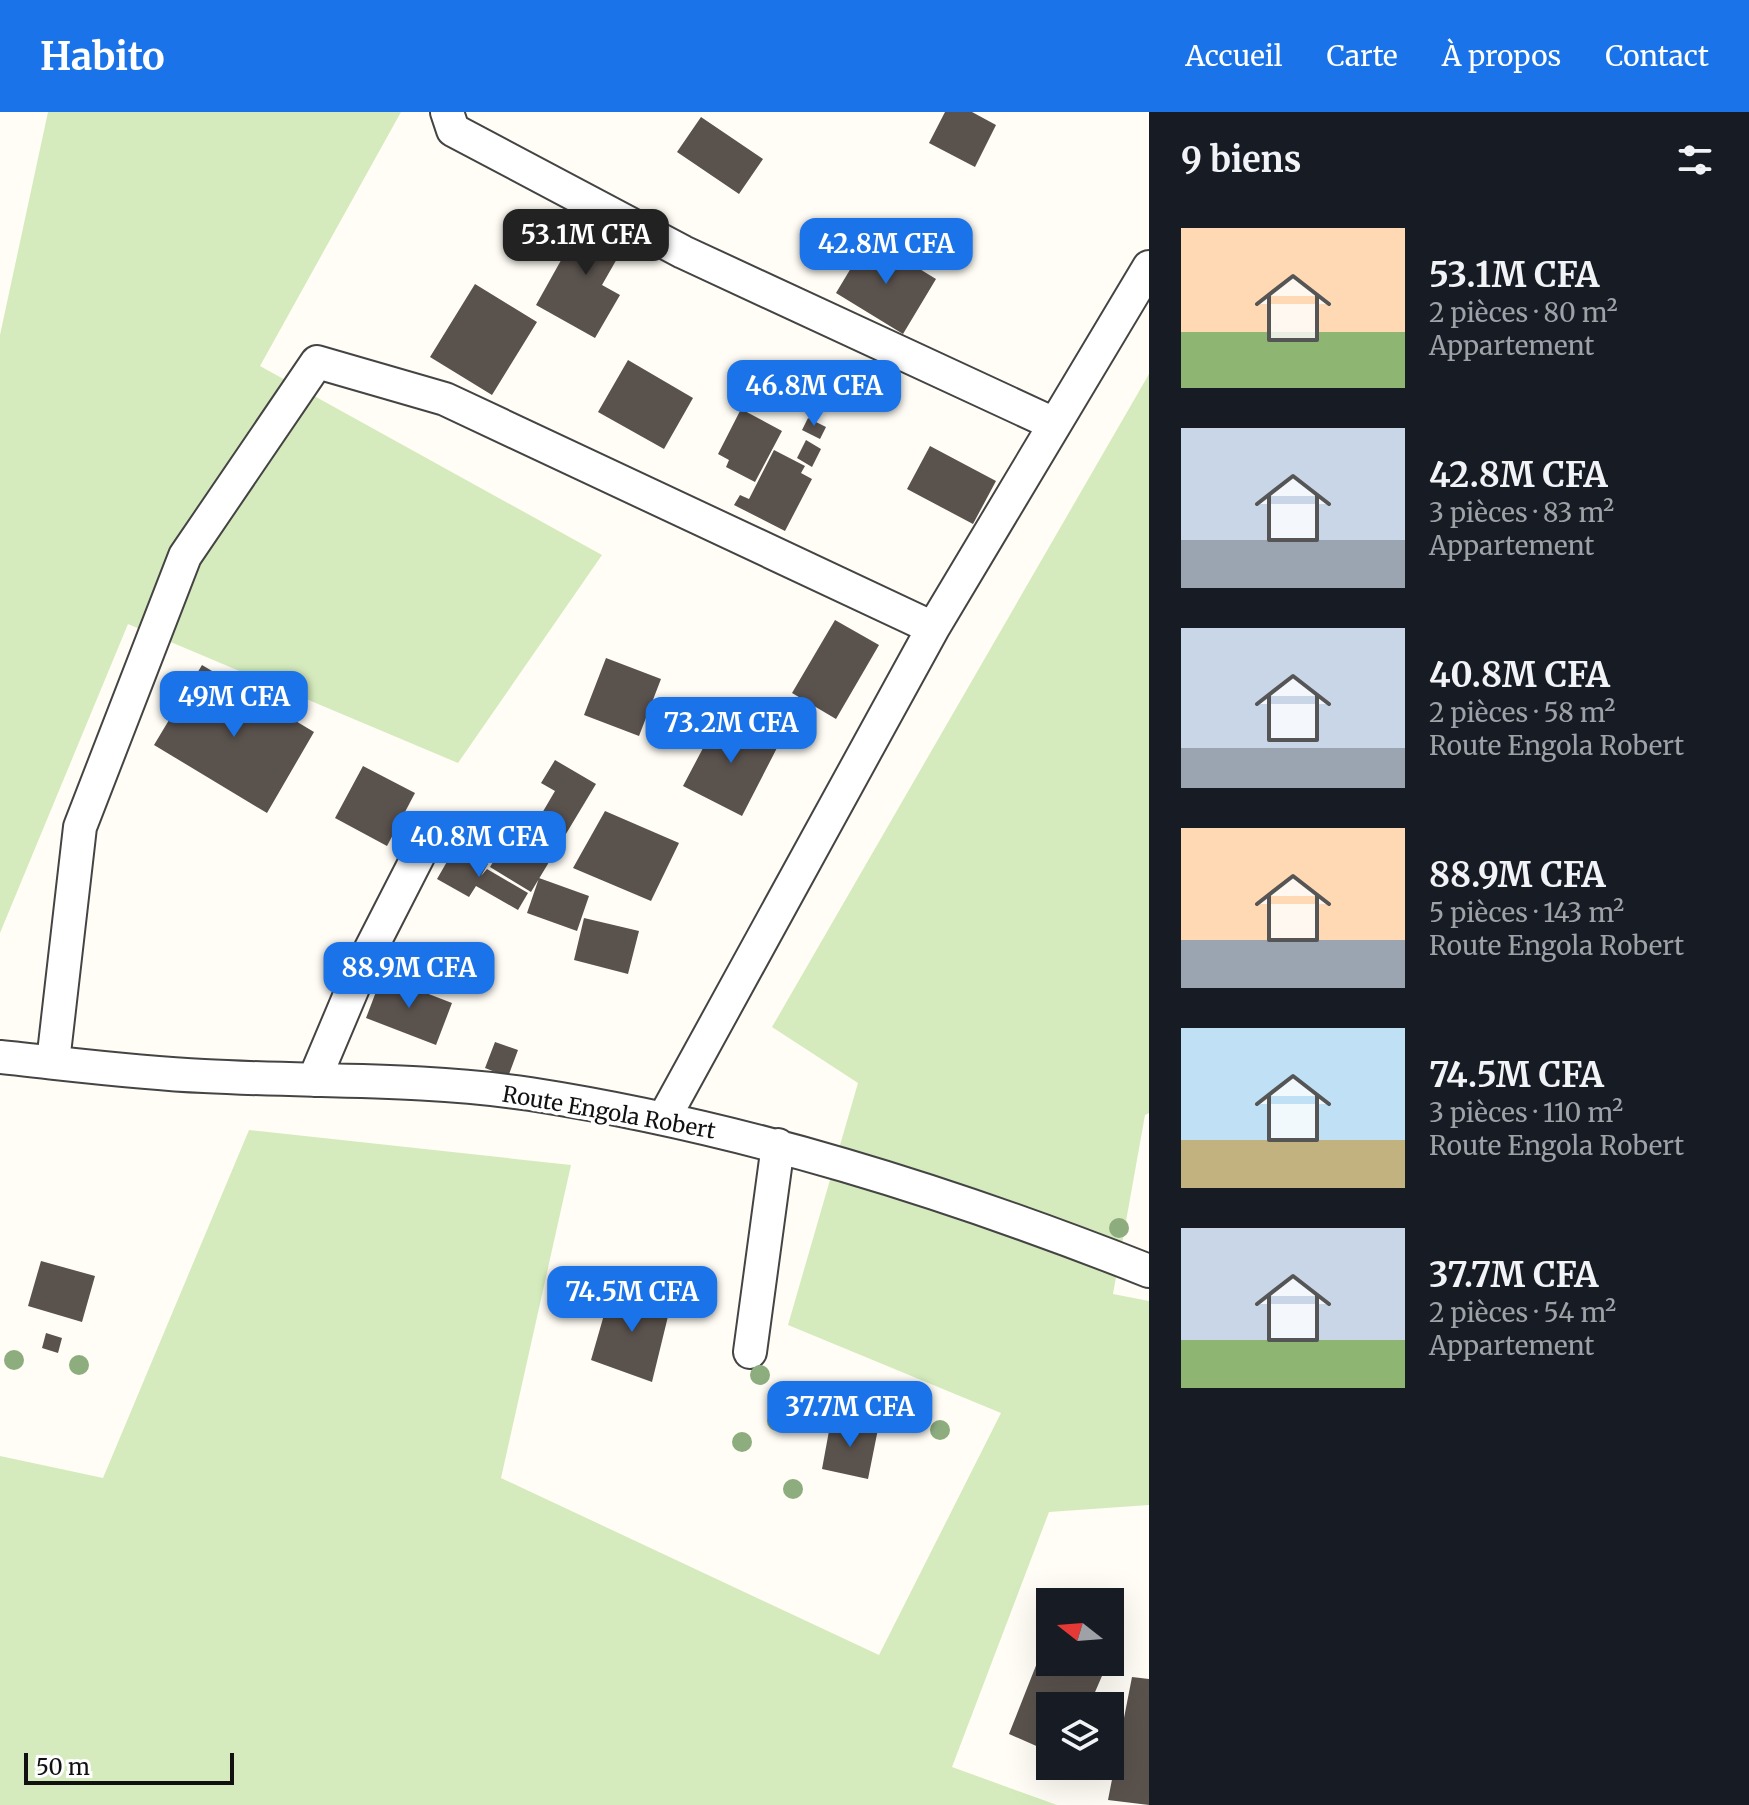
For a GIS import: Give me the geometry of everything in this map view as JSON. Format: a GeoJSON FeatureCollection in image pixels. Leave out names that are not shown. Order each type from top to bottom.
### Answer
{"type":"FeatureCollection","features":[{"type":"Feature","properties":{"kind":"street"},"geometry":{"type":"LineString","coordinates":[[447,112],[453,130],[683,252],[1052,423]]}},
{"type":"Feature","properties":{"kind":"street"},"geometry":{"type":"LineString","coordinates":[[664,1118],[933,628],[1052,423],[1149,267]]}},
{"type":"Feature","properties":{"kind":"street"},"geometry":{"type":"LineString","coordinates":[[53,1062],[80,827],[185,556],[317,362],[445,399],[933,628]]}},
{"type":"Feature","properties":{"kind":"street"},"geometry":{"type":"LineString","coordinates":[[314,1080],[363,964],[431,831]]}},
{"type":"Feature","properties":{"kind":"street","name":"Route Engola Robert"},"geometry":{"type":"LineString","coordinates":[[0,1057],[202,1076],[526,1094],[664,1118],[778,1145],[1020,1220],[1149,1271]]}},
{"type":"Feature","properties":{"kind":"street"},"geometry":{"type":"LineString","coordinates":[[750,1352],[778,1145]]}},
{"type":"Feature","properties":{"kind":"green space"},"geometry":{"type":"Polygon","coordinates":[[[48,112],[401,112],[260,366],[602,555],[458,763],[128,624],[0,933],[0,335],[48,112]]]}},
{"type":"Feature","properties":{"kind":"green space"},"geometry":{"type":"Polygon","coordinates":[[[1149,374],[1149,1113],[1145,1115],[1113,1294],[1149,1301],[1149,1505],[1049,1512],[952,1767],[1057,1805],[0,1805],[0,1456],[103,1478],[249,1130],[571,1165],[501,1478],[879,1655],[1001,1413],[788,1325],[858,1083],[772,1027],[1149,374]]]}},
{"type":"Feature","properties":{"kind":"building"},"geometry":{"type":"Polygon","coordinates":[[[945,112],[972,112],[996,125],[975,167],[929,143],[945,112]]]}},
{"type":"Feature","properties":{"kind":"building"},"geometry":{"type":"Polygon","coordinates":[[[701,117],[763,159],[739,194],[677,152],[701,117]]]}},
{"type":"Feature","properties":{"kind":"building"},"geometry":{"type":"Polygon","coordinates":[[[588,212],[630,236],[602,285],[620,295],[595,338],[536,305],[588,212]]]}},
{"type":"Feature","properties":{"kind":"building"},"geometry":{"type":"Polygon","coordinates":[[[869,238],[936,279],[903,334],[836,293],[869,238]]]}},
{"type":"Feature","properties":{"kind":"building"},"geometry":{"type":"Polygon","coordinates":[[[475,284],[537,322],[492,395],[430,357],[475,284]]]}},
{"type":"Feature","properties":{"kind":"building"},"geometry":{"type":"Polygon","coordinates":[[[628,360],[693,398],[664,449],[598,412],[628,360]]]}},
{"type":"Feature","properties":{"kind":"building"},"geometry":{"type":"Polygon","coordinates":[[[741,409],[782,431],[755,482],[726,467],[729,460],[718,454],[741,409]]]}},
{"type":"Feature","properties":{"kind":"building"},"geometry":{"type":"Polygon","coordinates":[[[808,418],[826,427],[820,439],[802,430],[808,418]]]}},
{"type":"Feature","properties":{"kind":"building"},"geometry":{"type":"Polygon","coordinates":[[[806,440],[821,449],[812,467],[797,458],[806,440]]]}},
{"type":"Feature","properties":{"kind":"building"},"geometry":{"type":"Polygon","coordinates":[[[930,446],[996,481],[973,524],[907,489],[930,446]]]}},
{"type":"Feature","properties":{"kind":"building"},"geometry":{"type":"Polygon","coordinates":[[[774,450],[805,466],[801,473],[812,479],[785,531],[734,505],[740,495],[749,499],[774,450]]]}},
{"type":"Feature","properties":{"kind":"building"},"geometry":{"type":"Polygon","coordinates":[[[835,620],[879,645],[836,719],[792,693],[835,620]]]}},
{"type":"Feature","properties":{"kind":"building"},"geometry":{"type":"Polygon","coordinates":[[[606,658],[661,679],[639,736],[584,715],[606,658]]]}},
{"type":"Feature","properties":{"kind":"building"},"geometry":{"type":"Polygon","coordinates":[[[202,665],[314,732],[267,813],[154,745],[202,665]]]}},
{"type":"Feature","properties":{"kind":"building"},"geometry":{"type":"Polygon","coordinates":[[[721,714],[779,744],[742,816],[683,786],[721,714]]]}},
{"type":"Feature","properties":{"kind":"building"},"geometry":{"type":"Polygon","coordinates":[[[555,760],[596,784],[531,892],[490,867],[513,829],[528,837],[555,791],[541,783],[555,760]]]}},
{"type":"Feature","properties":{"kind":"building"},"geometry":{"type":"Polygon","coordinates":[[[363,766],[415,793],[387,846],[335,818],[363,766]]]}},
{"type":"Feature","properties":{"kind":"building"},"geometry":{"type":"Polygon","coordinates":[[[605,811],[679,843],[651,901],[573,868],[605,811]]]}},
{"type":"Feature","properties":{"kind":"building"},"geometry":{"type":"Polygon","coordinates":[[[456,846],[488,864],[481,876],[487,869],[528,893],[518,910],[476,886],[469,897],[437,879],[456,846]]]}},
{"type":"Feature","properties":{"kind":"building"},"geometry":{"type":"Polygon","coordinates":[[[539,878],[589,896],[577,931],[527,913],[539,878]]]}},
{"type":"Feature","properties":{"kind":"building"},"geometry":{"type":"Polygon","coordinates":[[[584,918],[639,931],[628,974],[574,960],[584,918]]]}},
{"type":"Feature","properties":{"kind":"building"},"geometry":{"type":"Polygon","coordinates":[[[382,976],[452,1003],[436,1045],[366,1018],[382,976]]]}},
{"type":"Feature","properties":{"kind":"building"},"geometry":{"type":"Polygon","coordinates":[[[495,1042],[518,1050],[508,1077],[485,1068],[495,1042]]]}},
{"type":"Feature","properties":{"kind":"building"},"geometry":{"type":"Polygon","coordinates":[[[41,1261],[95,1276],[82,1322],[28,1306],[41,1261]]]}},
{"type":"Feature","properties":{"kind":"building"},"geometry":{"type":"Polygon","coordinates":[[[612,1287],[671,1304],[652,1382],[591,1360],[612,1287]]]}},
{"type":"Feature","properties":{"kind":"building"},"geometry":{"type":"Polygon","coordinates":[[[46,1333],[62,1338],[58,1353],[42,1348],[46,1333]]]}},
{"type":"Feature","properties":{"kind":"building"},"geometry":{"type":"Polygon","coordinates":[[[831,1420],[878,1429],[868,1479],[822,1469],[831,1420]]]}},
{"type":"Feature","properties":{"kind":"building"},"geometry":{"type":"Polygon","coordinates":[[[1036,1666],[1036,1676],[1102,1676],[1095,1692],[1036,1692],[1036,1746],[1009,1734],[1036,1666]]]}},
{"type":"Feature","properties":{"kind":"building"},"geometry":{"type":"Polygon","coordinates":[[[1132,1677],[1149,1679],[1149,1805],[1108,1800],[1112,1780],[1124,1780],[1124,1718],[1132,1677]]]}}]}
